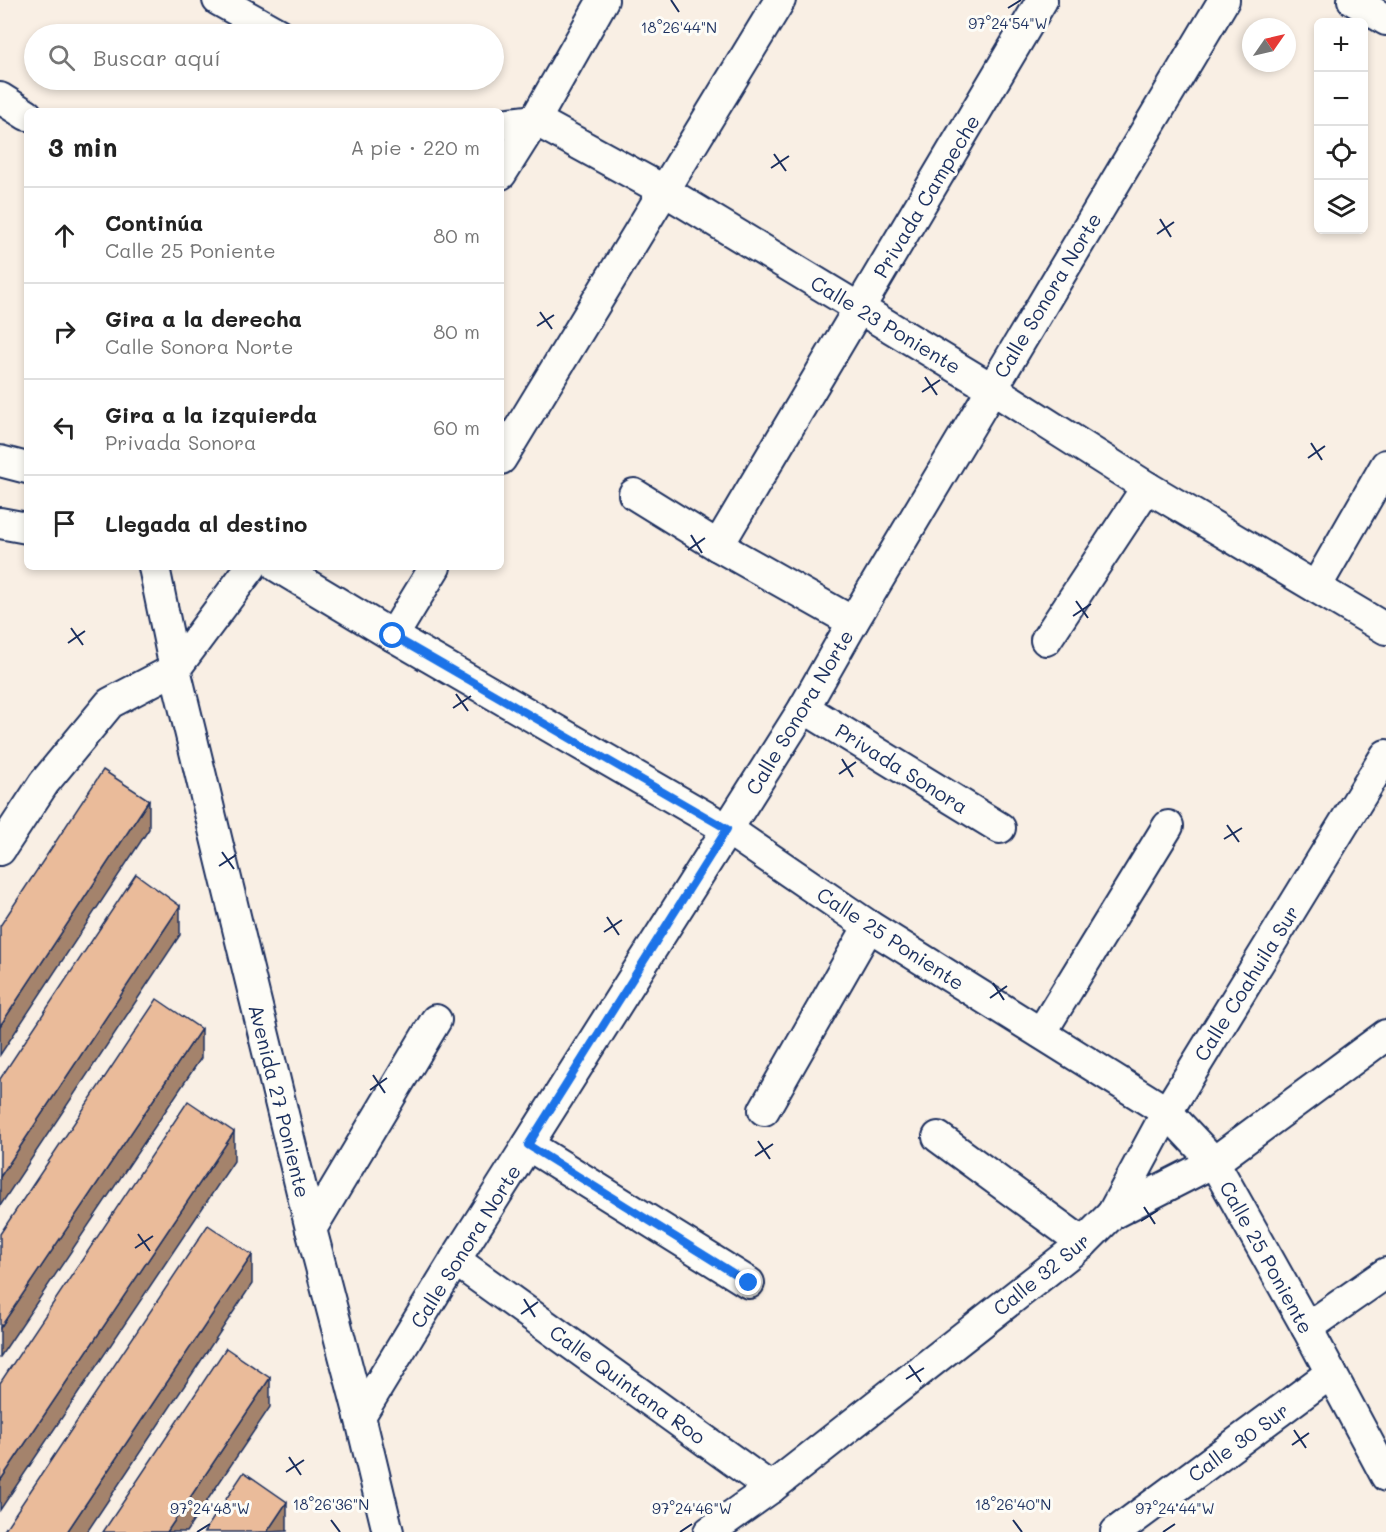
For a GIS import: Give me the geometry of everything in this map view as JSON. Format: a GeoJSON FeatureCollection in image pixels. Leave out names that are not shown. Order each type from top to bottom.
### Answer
{"type":"FeatureCollection","features":[{"type":"Feature","properties":{"kind":"street"},"geometry":{"type":"LineString","coordinates":[[218,0],[261,24]]}},
{"type":"Feature","properties":{"kind":"street"},"geometry":{"type":"LineString","coordinates":[[504,169],[535,120],[603,0]]}},
{"type":"Feature","properties":{"kind":"street"},"geometry":{"type":"LineString","coordinates":[[504,454],[780,0]]}},
{"type":"Feature","properties":{"kind":"street","name":"Privada Campeche"},"geometry":{"type":"LineString","coordinates":[[718,546],[1042,0]]}},
{"type":"Feature","properties":{"kind":"street","name":"Calle Sonora Norte"},"geometry":{"type":"LineString","coordinates":[[360,1416],[455,1260],[804,708],[991,388],[1224,0]]}},
{"type":"Feature","properties":{"kind":"street"},"geometry":{"type":"LineString","coordinates":[[1353,0],[1386,20]]}},
{"type":"Feature","properties":{"kind":"street"},"geometry":{"type":"LineString","coordinates":[[0,98],[24,113]]}},
{"type":"Feature","properties":{"kind":"street"},"geometry":{"type":"LineString","coordinates":[[504,124],[535,120]]}},
{"type":"Feature","properties":{"kind":"street","name":"Calle 23 Poniente"},"geometry":{"type":"LineString","coordinates":[[535,120],[665,191],[991,388],[1147,487],[1386,629]]}},
{"type":"Feature","properties":{"kind":"street"},"geometry":{"type":"LineString","coordinates":[[0,461],[24,467]]}},
{"type":"Feature","properties":{"kind":"street"},"geometry":{"type":"LineString","coordinates":[[1316,587],[1386,465]]}},
{"type":"Feature","properties":{"kind":"street"},"geometry":{"type":"LineString","coordinates":[[1046,640],[1147,487]]}},
{"type":"Feature","properties":{"kind":"street"},"geometry":{"type":"LineString","coordinates":[[634,495],[718,546],[853,622]]}},
{"type":"Feature","properties":{"kind":"street"},"geometry":{"type":"LineString","coordinates":[[0,523],[24,527]]}},
{"type":"Feature","properties":{"kind":"street","name":"Avenida 27 Poniente"},"geometry":{"type":"LineString","coordinates":[[155,570],[175,669],[311,1229],[388,1532]]}},
{"type":"Feature","properties":{"kind":"street"},"geometry":{"type":"LineString","coordinates":[[0,849],[44,783],[110,703],[175,669],[249,570]]}},
{"type":"Feature","properties":{"kind":"street","name":"Calle 25 Poniente"},"geometry":{"type":"LineString","coordinates":[[283,570],[727,829],[869,926],[1167,1112],[1214,1162],[1386,1476]]}},
{"type":"Feature","properties":{"kind":"street"},"geometry":{"type":"LineString","coordinates":[[393,636],[433,570]]}},
{"type":"Feature","properties":{"kind":"street","name":"Privada Sonora"},"geometry":{"type":"LineString","coordinates":[[804,708],[1000,828]]}},
{"type":"Feature","properties":{"kind":"street","name":"Calle Coahuila Sur"},"geometry":{"type":"LineString","coordinates":[[1112,1214],[1167,1112],[1386,755]]}},
{"type":"Feature","properties":{"kind":"street"},"geometry":{"type":"LineString","coordinates":[[1041,1033],[1168,826]]}},
{"type":"Feature","properties":{"kind":"street"},"geometry":{"type":"LineString","coordinates":[[764,1110],[869,926]]}},
{"type":"Feature","properties":{"kind":"street"},"geometry":{"type":"LineString","coordinates":[[311,1229],[436,1020]]}},
{"type":"Feature","properties":{"kind":"street","name":"Calle 32 Sur"},"geometry":{"type":"LineString","coordinates":[[709,1532],[771,1488],[1083,1242],[1112,1214],[1214,1162],[1386,1035]]}},
{"type":"Feature","properties":{"kind":"street"},"geometry":{"type":"LineString","coordinates":[[938,1137],[1083,1242]]}},
{"type":"Feature","properties":{"kind":"street"},"geometry":{"type":"LineString","coordinates":[[528,1145],[749,1283]]}},
{"type":"Feature","properties":{"kind":"street","name":"Calle Quintana Roo"},"geometry":{"type":"LineString","coordinates":[[455,1260],[771,1488]]}},
{"type":"Feature","properties":{"kind":"street"},"geometry":{"type":"LineString","coordinates":[[1307,1329],[1386,1273]]}},
{"type":"Feature","properties":{"kind":"street","name":"Calle 30 Sur"},"geometry":{"type":"LineString","coordinates":[[1116,1532],[1331,1373]]}},
{"type":"Feature","properties":{"kind":"building"},"geometry":{"type":"Polygon","coordinates":[[[103,770],[149,800],[0,1026],[0,926],[103,770]]]}},
{"type":"Feature","properties":{"kind":"building"},"geometry":{"type":"Polygon","coordinates":[[[136,874],[180,906],[0,1177],[0,1079],[136,874]]]}},
{"type":"Feature","properties":{"kind":"building"},"geometry":{"type":"Polygon","coordinates":[[[157,999],[201,1029],[0,1328],[0,1234],[157,999]]]}},
{"type":"Feature","properties":{"kind":"building"},"geometry":{"type":"Polygon","coordinates":[[[188,1101],[234,1132],[0,1481],[0,1383],[188,1101]]]}},
{"type":"Feature","properties":{"kind":"building"},"geometry":{"type":"Polygon","coordinates":[[[208,1225],[252,1255],[67,1532],[3,1532],[208,1225]]]}},
{"type":"Feature","properties":{"kind":"building"},"geometry":{"type":"Polygon","coordinates":[[[226,1348],[270,1378],[167,1532],[103,1532],[226,1348]]]}},
{"type":"Feature","properties":{"kind":"building"},"geometry":{"type":"Polygon","coordinates":[[[244,1472],[287,1502],[267,1532],[204,1532],[244,1472]]]}},
{"type":"Feature","properties":{"kind":"route"},"geometry":{"type":"LineString","coordinates":[[393,636],[727,829],[528,1145],[749,1283]]}}]}
